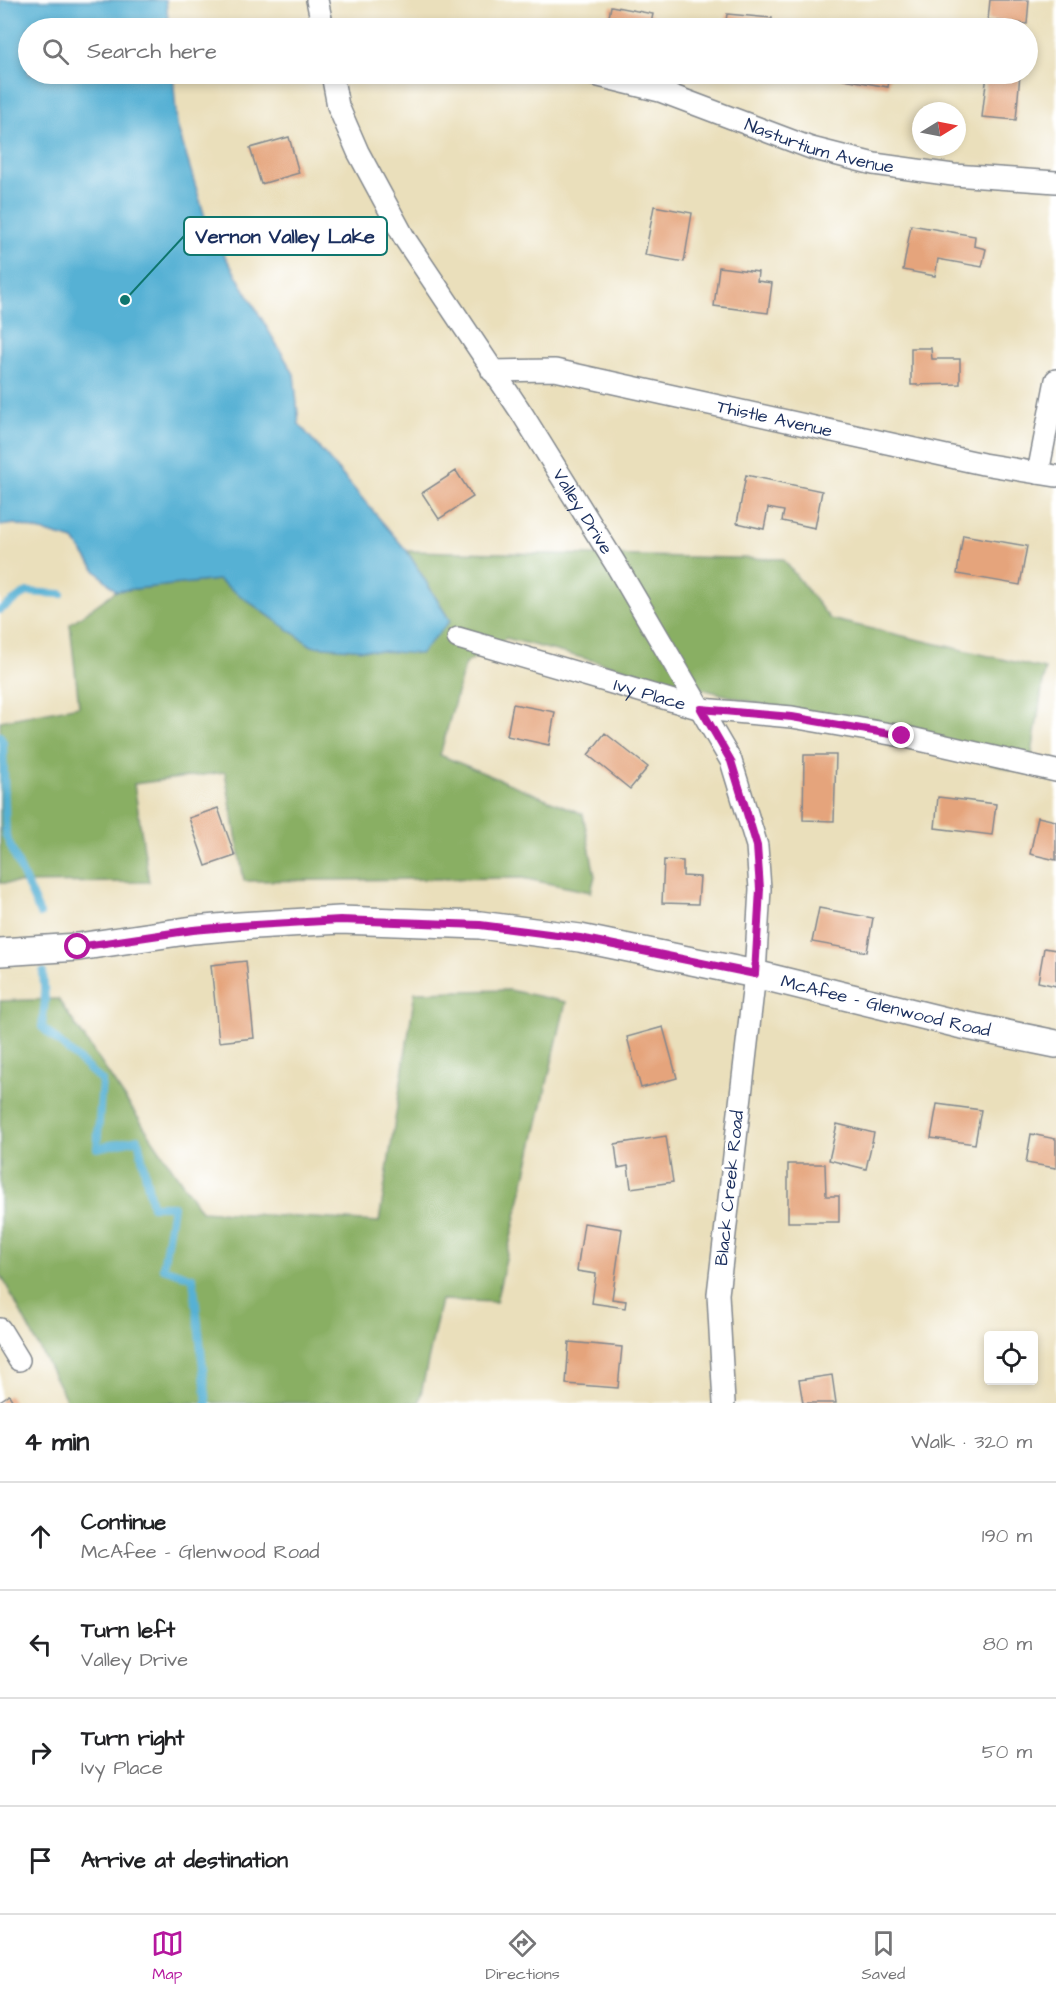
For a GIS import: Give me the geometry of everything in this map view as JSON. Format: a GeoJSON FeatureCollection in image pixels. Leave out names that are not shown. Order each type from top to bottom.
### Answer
{"type":"FeatureCollection","features":[{"type":"Feature","properties":{"kind":"street"},"geometry":{"type":"LineString","coordinates":[[317,0],[321,18]]}},
{"type":"Feature","properties":{"kind":"street","name":"Valley Drive"},"geometry":{"type":"LineString","coordinates":[[334,84],[338,106],[358,152],[405,239],[523,415],[615,563],[731,761],[757,846],[760,889],[755,974]]}},
{"type":"Feature","properties":{"kind":"street","name":"Nasturtium Avenue"},"geometry":{"type":"LineString","coordinates":[[632,84],[660,91],[811,148],[874,164],[953,175],[1056,182]]}},
{"type":"Feature","properties":{"kind":"street","name":"Thistle Avenue"},"geometry":{"type":"LineString","coordinates":[[492,370],[555,370],[983,464],[1047,474]]}},
{"type":"Feature","properties":{"kind":"street"},"geometry":{"type":"LineString","coordinates":[[1047,474],[1056,380]]}},
{"type":"Feature","properties":{"kind":"street","name":"Ivy Place"},"geometry":{"type":"LineString","coordinates":[[458,638],[701,709],[792,717],[891,734],[1056,771]]}},
{"type":"Feature","properties":{"kind":"street","name":"McAfee - Glenwood Road"},"geometry":{"type":"LineString","coordinates":[[0,952],[78,947],[193,930],[340,920],[480,925],[580,938],[755,974],[958,1024],[1056,1044]]}},
{"type":"Feature","properties":{"kind":"street","name":"Black Creek Road"},"geometry":{"type":"LineString","coordinates":[[724,1403],[718,1294],[755,974]]}},
{"type":"Feature","properties":{"kind":"street"},"geometry":{"type":"LineString","coordinates":[[0,1329],[19,1360]]}},
{"type":"Feature","properties":{"kind":"green space"},"geometry":{"type":"Polygon","coordinates":[[[407,551],[783,559],[830,619],[1045,669],[1029,774],[506,638],[465,664],[440,755],[583,814],[595,876],[591,892],[522,878],[244,881],[225,772],[134,784],[149,882],[0,883],[0,721],[79,706],[70,624],[116,591],[218,580],[312,646],[450,621],[407,551]]]}},
{"type":"Feature","properties":{"kind":"green space"},"geometry":{"type":"Polygon","coordinates":[[[509,990],[566,1002],[496,1302],[441,1300],[419,1403],[68,1403],[0,1273],[0,1001],[58,999],[201,1211],[379,1222],[415,992],[509,990]]]}},
{"type":"Feature","properties":{"kind":"water"},"geometry":{"type":"Polygon","coordinates":[[[0,0],[166,0],[168,18],[18,18],[18,84],[174,84],[177,125],[208,227],[294,374],[299,424],[407,551],[450,621],[420,654],[312,646],[218,580],[116,591],[95,570],[74,540],[15,524],[0,526],[0,0]]]}},
{"type":"Feature","properties":{"kind":"building"},"geometry":{"type":"Polygon","coordinates":[[[990,0],[1029,0],[1028,18],[988,18],[990,0]]]}},
{"type":"Feature","properties":{"kind":"building"},"geometry":{"type":"Polygon","coordinates":[[[611,6],[653,14],[652,18],[609,18],[611,6]]]}},
{"type":"Feature","properties":{"kind":"building"},"geometry":{"type":"Polygon","coordinates":[[[727,14],[772,18],[726,18],[727,14]]]}},
{"type":"Feature","properties":{"kind":"building"},"geometry":{"type":"Polygon","coordinates":[[[872,84],[888,84],[888,87],[872,84]]]}},
{"type":"Feature","properties":{"kind":"building"},"geometry":{"type":"Polygon","coordinates":[[[986,84],[1019,84],[1016,120],[982,117],[986,84]]]}},
{"type":"Feature","properties":{"kind":"building"},"geometry":{"type":"Polygon","coordinates":[[[289,137],[299,173],[261,184],[250,148],[289,137]]]}},
{"type":"Feature","properties":{"kind":"building"},"geometry":{"type":"Polygon","coordinates":[[[654,206],[692,213],[684,262],[645,255],[654,206]]]}},
{"type":"Feature","properties":{"kind":"building"},"geometry":{"type":"Polygon","coordinates":[[[911,225],[975,236],[974,246],[986,249],[982,267],[938,259],[935,276],[903,270],[911,225]]]}},
{"type":"Feature","properties":{"kind":"building"},"geometry":{"type":"Polygon","coordinates":[[[719,267],[758,272],[757,281],[772,283],[768,313],[714,306],[719,267]]]}},
{"type":"Feature","properties":{"kind":"building"},"geometry":{"type":"Polygon","coordinates":[[[911,348],[931,348],[932,359],[960,359],[960,384],[911,385],[911,348]]]}},
{"type":"Feature","properties":{"kind":"building"},"geometry":{"type":"Polygon","coordinates":[[[456,471],[473,497],[439,519],[422,493],[456,471]]]}},
{"type":"Feature","properties":{"kind":"building"},"geometry":{"type":"Polygon","coordinates":[[[746,475],[822,491],[815,528],[782,521],[784,511],[768,508],[764,529],[737,523],[746,475]]]}},
{"type":"Feature","properties":{"kind":"building"},"geometry":{"type":"Polygon","coordinates":[[[963,535],[1027,546],[1020,585],[957,574],[963,535]]]}},
{"type":"Feature","properties":{"kind":"building"},"geometry":{"type":"Polygon","coordinates":[[[513,704],[555,712],[549,745],[507,736],[513,704]]]}},
{"type":"Feature","properties":{"kind":"building"},"geometry":{"type":"Polygon","coordinates":[[[605,733],[648,767],[630,789],[588,755],[605,733]]]}},
{"type":"Feature","properties":{"kind":"building"},"geometry":{"type":"Polygon","coordinates":[[[804,755],[836,755],[834,821],[803,820],[804,755]]]}},
{"type":"Feature","properties":{"kind":"building"},"geometry":{"type":"Polygon","coordinates":[[[938,797],[996,804],[992,835],[935,828],[938,797]]]}},
{"type":"Feature","properties":{"kind":"building"},"geometry":{"type":"Polygon","coordinates":[[[218,808],[235,856],[206,866],[189,818],[218,808]]]}},
{"type":"Feature","properties":{"kind":"building"},"geometry":{"type":"Polygon","coordinates":[[[1038,817],[1056,821],[1056,860],[1030,854],[1038,817]]]}},
{"type":"Feature","properties":{"kind":"building"},"geometry":{"type":"Polygon","coordinates":[[[664,860],[683,861],[683,876],[700,877],[698,904],[662,903],[664,860]]]}},
{"type":"Feature","properties":{"kind":"building"},"geometry":{"type":"Polygon","coordinates":[[[819,908],[873,918],[867,952],[812,942],[819,908]]]}},
{"type":"Feature","properties":{"kind":"building"},"geometry":{"type":"Polygon","coordinates":[[[1044,948],[1056,950],[1056,986],[1038,982],[1044,948]]]}},
{"type":"Feature","properties":{"kind":"building"},"geometry":{"type":"Polygon","coordinates":[[[246,961],[254,1038],[219,1042],[211,965],[246,961]]]}},
{"type":"Feature","properties":{"kind":"building"},"geometry":{"type":"Polygon","coordinates":[[[663,1027],[677,1078],[641,1088],[627,1037],[663,1027]]]}},
{"type":"Feature","properties":{"kind":"building"},"geometry":{"type":"Polygon","coordinates":[[[937,1104],[981,1110],[975,1144],[931,1138],[937,1104]]]}},
{"type":"Feature","properties":{"kind":"building"},"geometry":{"type":"Polygon","coordinates":[[[837,1124],[874,1133],[866,1169],[829,1160],[837,1124]]]}},
{"type":"Feature","properties":{"kind":"building"},"geometry":{"type":"Polygon","coordinates":[[[1031,1134],[1056,1139],[1056,1168],[1026,1163],[1031,1134]]]}},
{"type":"Feature","properties":{"kind":"building"},"geometry":{"type":"Polygon","coordinates":[[[666,1136],[673,1182],[631,1188],[628,1166],[618,1168],[615,1144],[666,1136]]]}},
{"type":"Feature","properties":{"kind":"building"},"geometry":{"type":"Polygon","coordinates":[[[788,1164],[825,1164],[826,1196],[839,1196],[839,1222],[788,1222],[788,1164]]]}},
{"type":"Feature","properties":{"kind":"building"},"geometry":{"type":"Polygon","coordinates":[[[584,1223],[622,1229],[612,1299],[626,1301],[625,1308],[592,1303],[596,1274],[577,1271],[584,1223]]]}},
{"type":"Feature","properties":{"kind":"building"},"geometry":{"type":"Polygon","coordinates":[[[569,1342],[622,1347],[618,1388],[566,1384],[569,1342]]]}},
{"type":"Feature","properties":{"kind":"building"},"geometry":{"type":"Polygon","coordinates":[[[832,1375],[836,1403],[803,1403],[799,1380],[832,1375]]]}},
{"type":"Feature","properties":{"kind":"building"},"geometry":{"type":"Polygon","coordinates":[[[9,1395],[14,1403],[0,1403],[0,1401],[9,1395]]]}},
{"type":"Feature","properties":{"kind":"waterway"},"geometry":{"type":"LineString","coordinates":[[0,610],[27,592],[61,594]]}},
{"type":"Feature","properties":{"kind":"waterway"},"geometry":{"type":"LineString","coordinates":[[0,736],[3,742],[6,836],[40,914]]}},
{"type":"Feature","properties":{"kind":"waterway"},"geometry":{"type":"LineString","coordinates":[[43,972],[45,1000],[42,1027],[102,1081],[97,1148],[138,1139],[152,1206],[173,1206],[163,1268],[193,1278],[207,1403]]}},
{"type":"Feature","properties":{"kind":"place","name":"Vernon Valley Lake"},"geometry":{"type":"Point","coordinates":[125,300]}},
{"type":"Feature","properties":{"kind":"route"},"geometry":{"type":"LineString","coordinates":[[78,947],[193,930],[340,920],[480,925],[580,938],[755,974],[760,889],[757,846],[731,761],[701,709],[792,717],[902,736]]}}]}
